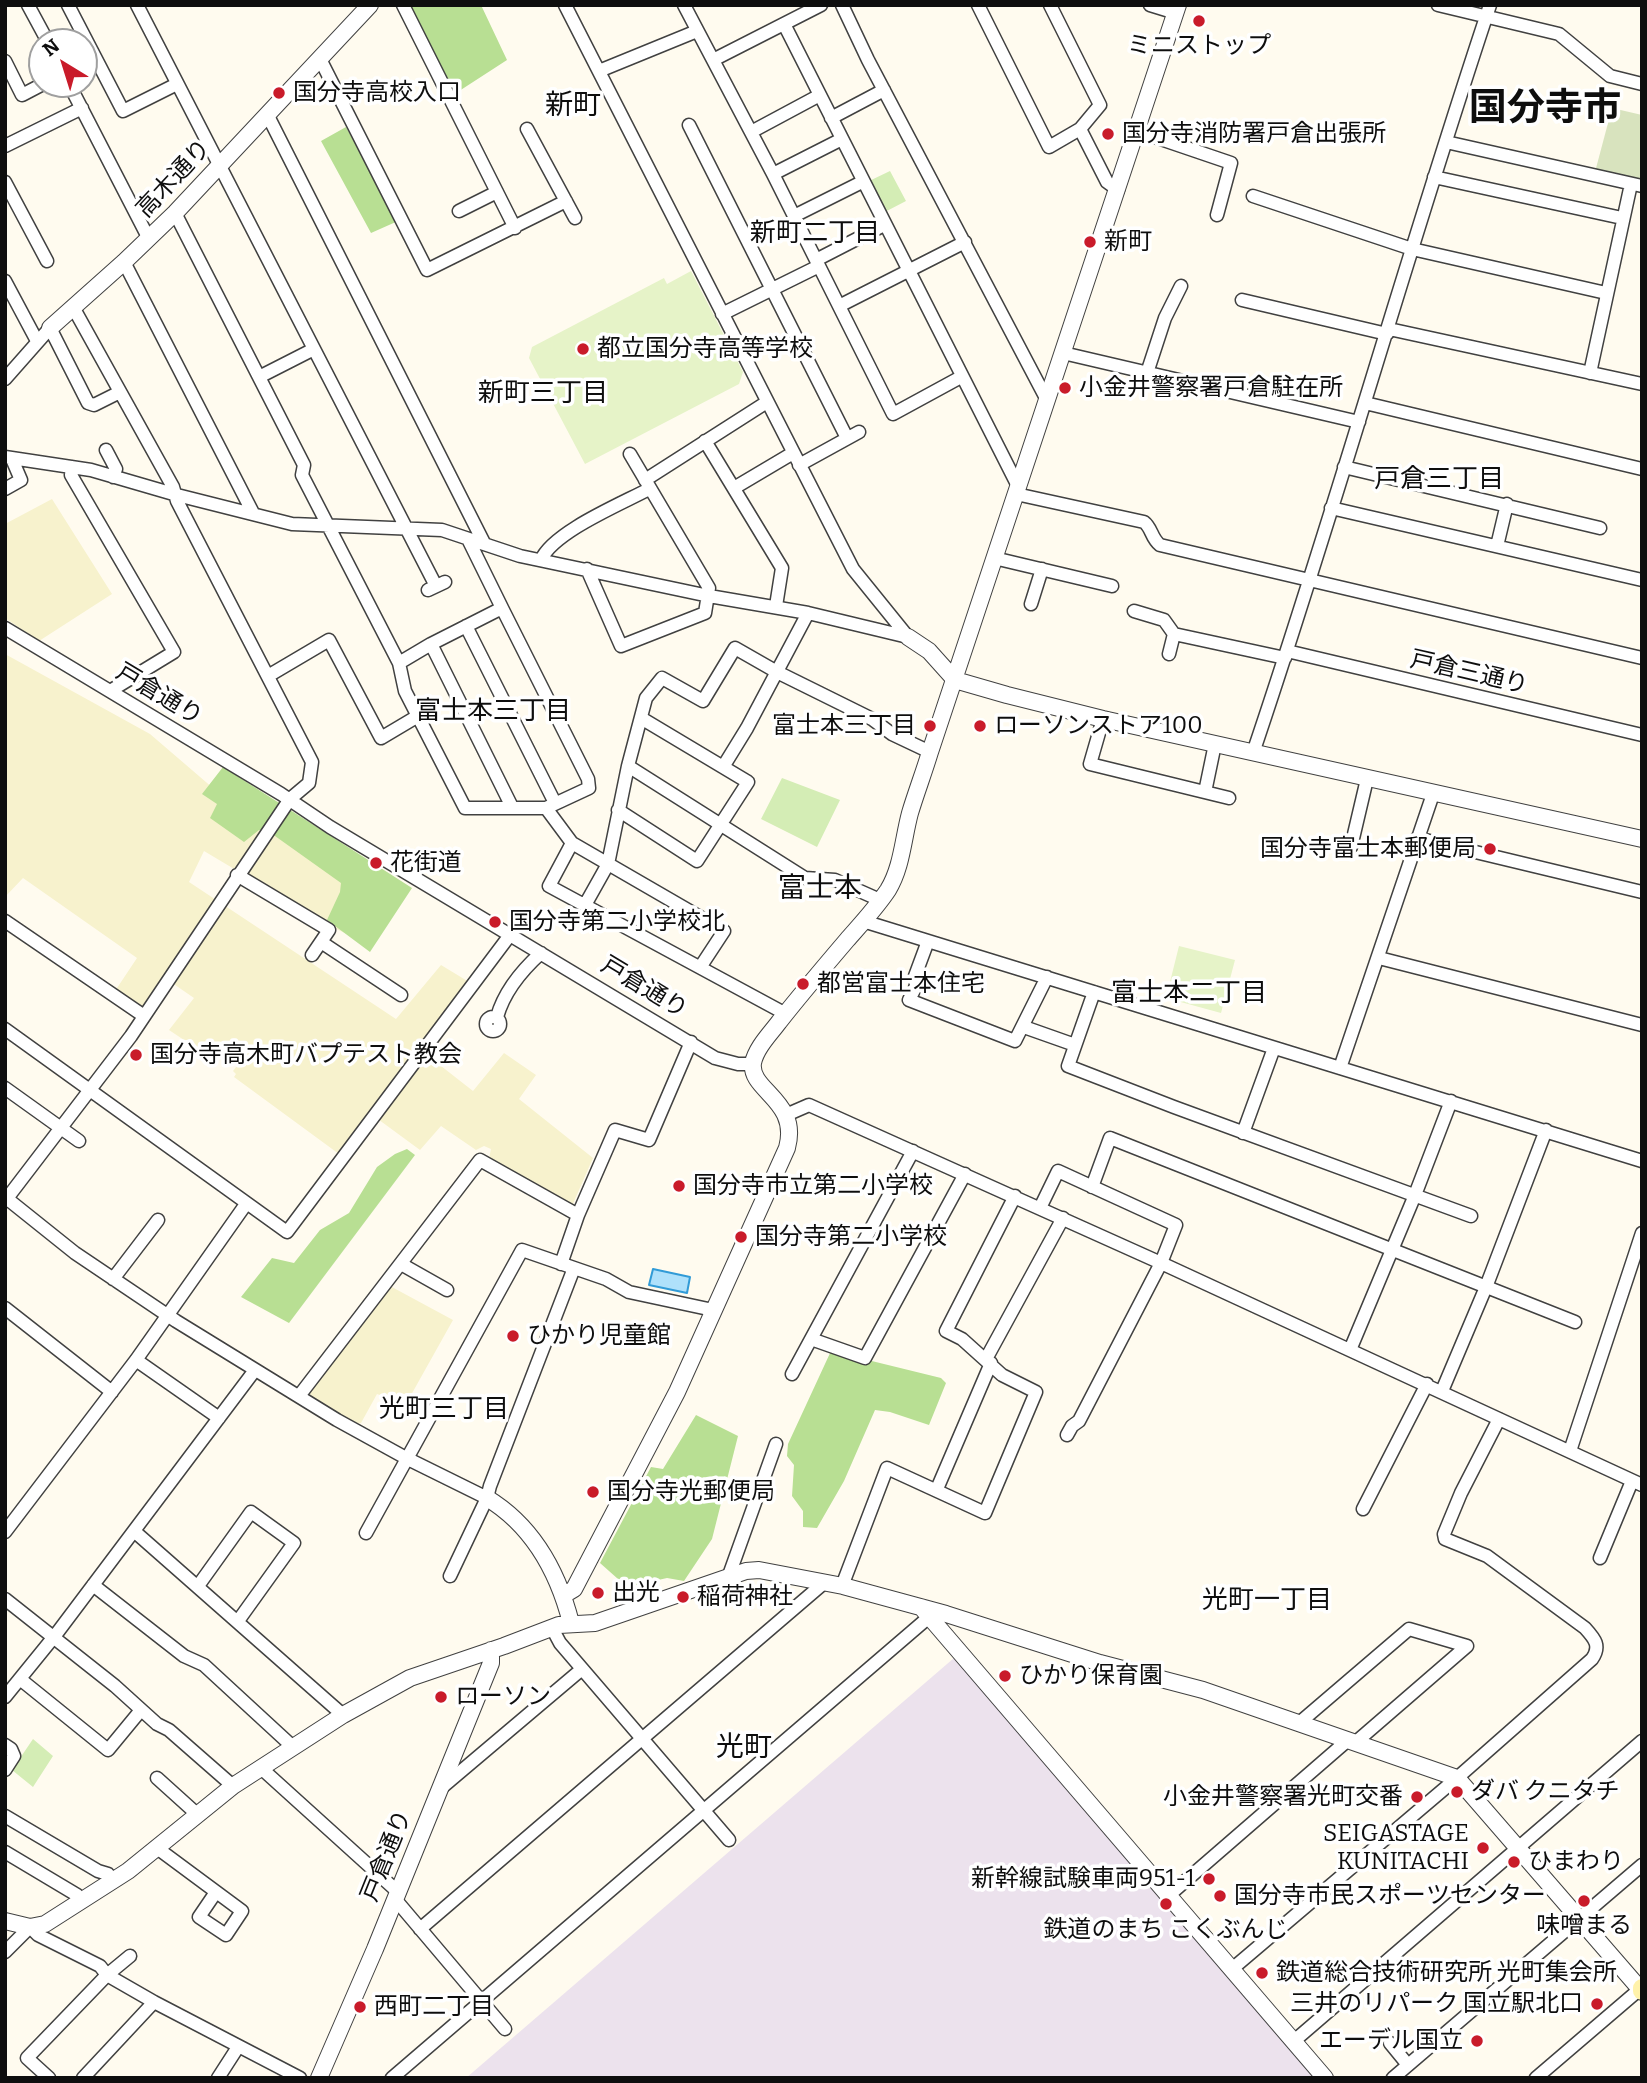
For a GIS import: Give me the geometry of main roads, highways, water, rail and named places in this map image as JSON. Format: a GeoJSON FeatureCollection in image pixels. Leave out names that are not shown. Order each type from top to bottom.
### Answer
{"type":"FeatureCollection","features":[{"type":"Feature","properties":{"kind":"water"},"geometry":{"type":"Polygon","coordinates":[[[653,1269],[690,1277],[687,1293],[649,1285],[653,1269]]]}},
{"type":"Feature","properties":{"kind":"place","name":"ミニストップ"},"geometry":{"type":"Point","coordinates":[1199,21]}},
{"type":"Feature","properties":{"kind":"place","name":"国分寺高校入口"},"geometry":{"type":"Point","coordinates":[279,93]}},
{"type":"Feature","properties":{"kind":"place","name":"国分寺消防署戸倉出張所"},"geometry":{"type":"Point","coordinates":[1108,134]}},
{"type":"Feature","properties":{"kind":"place","name":"新町"},"geometry":{"type":"Point","coordinates":[1090,242]}},
{"type":"Feature","properties":{"kind":"place","name":"都立国分寺高等学校"},"geometry":{"type":"Point","coordinates":[583,349]}},
{"type":"Feature","properties":{"kind":"place","name":"小金井警察署戸倉駐在所"},"geometry":{"type":"Point","coordinates":[1065,388]}},
{"type":"Feature","properties":{"kind":"place","name":"富士本三丁目"},"geometry":{"type":"Point","coordinates":[930,726]}},
{"type":"Feature","properties":{"kind":"place","name":"ローソンストア100"},"geometry":{"type":"Point","coordinates":[980,726]}},
{"type":"Feature","properties":{"kind":"place","name":"国分寺富士本郵便局"},"geometry":{"type":"Point","coordinates":[1490,849]}},
{"type":"Feature","properties":{"kind":"place","name":"花街道"},"geometry":{"type":"Point","coordinates":[376,863]}},
{"type":"Feature","properties":{"kind":"place","name":"国分寺第二小学校北"},"geometry":{"type":"Point","coordinates":[495,922]}},
{"type":"Feature","properties":{"kind":"place","name":"都営富士本住宅"},"geometry":{"type":"Point","coordinates":[803,984]}},
{"type":"Feature","properties":{"kind":"place","name":"国分寺高木町バプテスト教会"},"geometry":{"type":"Point","coordinates":[136,1055]}},
{"type":"Feature","properties":{"kind":"place","name":"国分寺市立第二小学校"},"geometry":{"type":"Point","coordinates":[679,1186]}},
{"type":"Feature","properties":{"kind":"place","name":"国分寺第二小学校"},"geometry":{"type":"Point","coordinates":[741,1237]}},
{"type":"Feature","properties":{"kind":"place","name":"ひかり児童館"},"geometry":{"type":"Point","coordinates":[513,1336]}},
{"type":"Feature","properties":{"kind":"place","name":"国分寺光郵便局"},"geometry":{"type":"Point","coordinates":[593,1492]}},
{"type":"Feature","properties":{"kind":"place","name":"出光"},"geometry":{"type":"Point","coordinates":[598,1593]}},
{"type":"Feature","properties":{"kind":"place","name":"稲荷神社"},"geometry":{"type":"Point","coordinates":[683,1597]}},
{"type":"Feature","properties":{"kind":"place","name":"ひかり保育園"},"geometry":{"type":"Point","coordinates":[1005,1676]}},
{"type":"Feature","properties":{"kind":"place","name":"ローソン"},"geometry":{"type":"Point","coordinates":[441,1697]}},
{"type":"Feature","properties":{"kind":"place","name":"ダバ クニタチ"},"geometry":{"type":"Point","coordinates":[1457,1792]}},
{"type":"Feature","properties":{"kind":"place","name":"小金井警察署光町交番"},"geometry":{"type":"Point","coordinates":[1417,1797]}},
{"type":"Feature","properties":{"kind":"place","name":"SEIGASTAGE KUNITACHI"},"geometry":{"type":"Point","coordinates":[1483,1848]}},
{"type":"Feature","properties":{"kind":"place","name":"ひまわり"},"geometry":{"type":"Point","coordinates":[1514,1862]}},
{"type":"Feature","properties":{"kind":"place","name":"新幹線試験車両951-1"},"geometry":{"type":"Point","coordinates":[1209,1879]}},
{"type":"Feature","properties":{"kind":"place","name":"国分寺市民スポーツセンター"},"geometry":{"type":"Point","coordinates":[1220,1896]}},
{"type":"Feature","properties":{"kind":"place","name":"味噌まる"},"geometry":{"type":"Point","coordinates":[1584,1901]}},
{"type":"Feature","properties":{"kind":"place","name":"鉄道のまち こくぶんじ"},"geometry":{"type":"Point","coordinates":[1166,1904]}},
{"type":"Feature","properties":{"kind":"place","name":"鉄道総合技術研究所 光町集会所"},"geometry":{"type":"Point","coordinates":[1262,1973]}},
{"type":"Feature","properties":{"kind":"place","name":"三井のリパーク 国立駅北口"},"geometry":{"type":"Point","coordinates":[1597,2004]}},
{"type":"Feature","properties":{"kind":"place","name":"西町二丁目"},"geometry":{"type":"Point","coordinates":[360,2007]}},
{"type":"Feature","properties":{"kind":"place","name":"エーデル国立"},"geometry":{"type":"Point","coordinates":[1477,2041]}},
{"type":"Feature","properties":{"kind":"district","name":"新町"},"geometry":{"type":"Point","coordinates":[573,106]}},
{"type":"Feature","properties":{"kind":"district","name":"国分寺市"},"geometry":{"type":"Point","coordinates":[1545,109]}},
{"type":"Feature","properties":{"kind":"district","name":"新町二丁目"},"geometry":{"type":"Point","coordinates":[815,234]}},
{"type":"Feature","properties":{"kind":"district","name":"新町三丁目"},"geometry":{"type":"Point","coordinates":[543,394]}},
{"type":"Feature","properties":{"kind":"district","name":"戸倉三丁目"},"geometry":{"type":"Point","coordinates":[1439,480]}},
{"type":"Feature","properties":{"kind":"district","name":"富士本三丁目"},"geometry":{"type":"Point","coordinates":[493,712]}},
{"type":"Feature","properties":{"kind":"district","name":"富士本"},"geometry":{"type":"Point","coordinates":[820,889]}},
{"type":"Feature","properties":{"kind":"district","name":"富士本二丁目"},"geometry":{"type":"Point","coordinates":[1189,994]}},
{"type":"Feature","properties":{"kind":"district","name":"光町三丁目"},"geometry":{"type":"Point","coordinates":[444,1410]}},
{"type":"Feature","properties":{"kind":"district","name":"光町一丁目"},"geometry":{"type":"Point","coordinates":[1267,1601]}},
{"type":"Feature","properties":{"kind":"district","name":"光町"},"geometry":{"type":"Point","coordinates":[744,1748]}}]}
